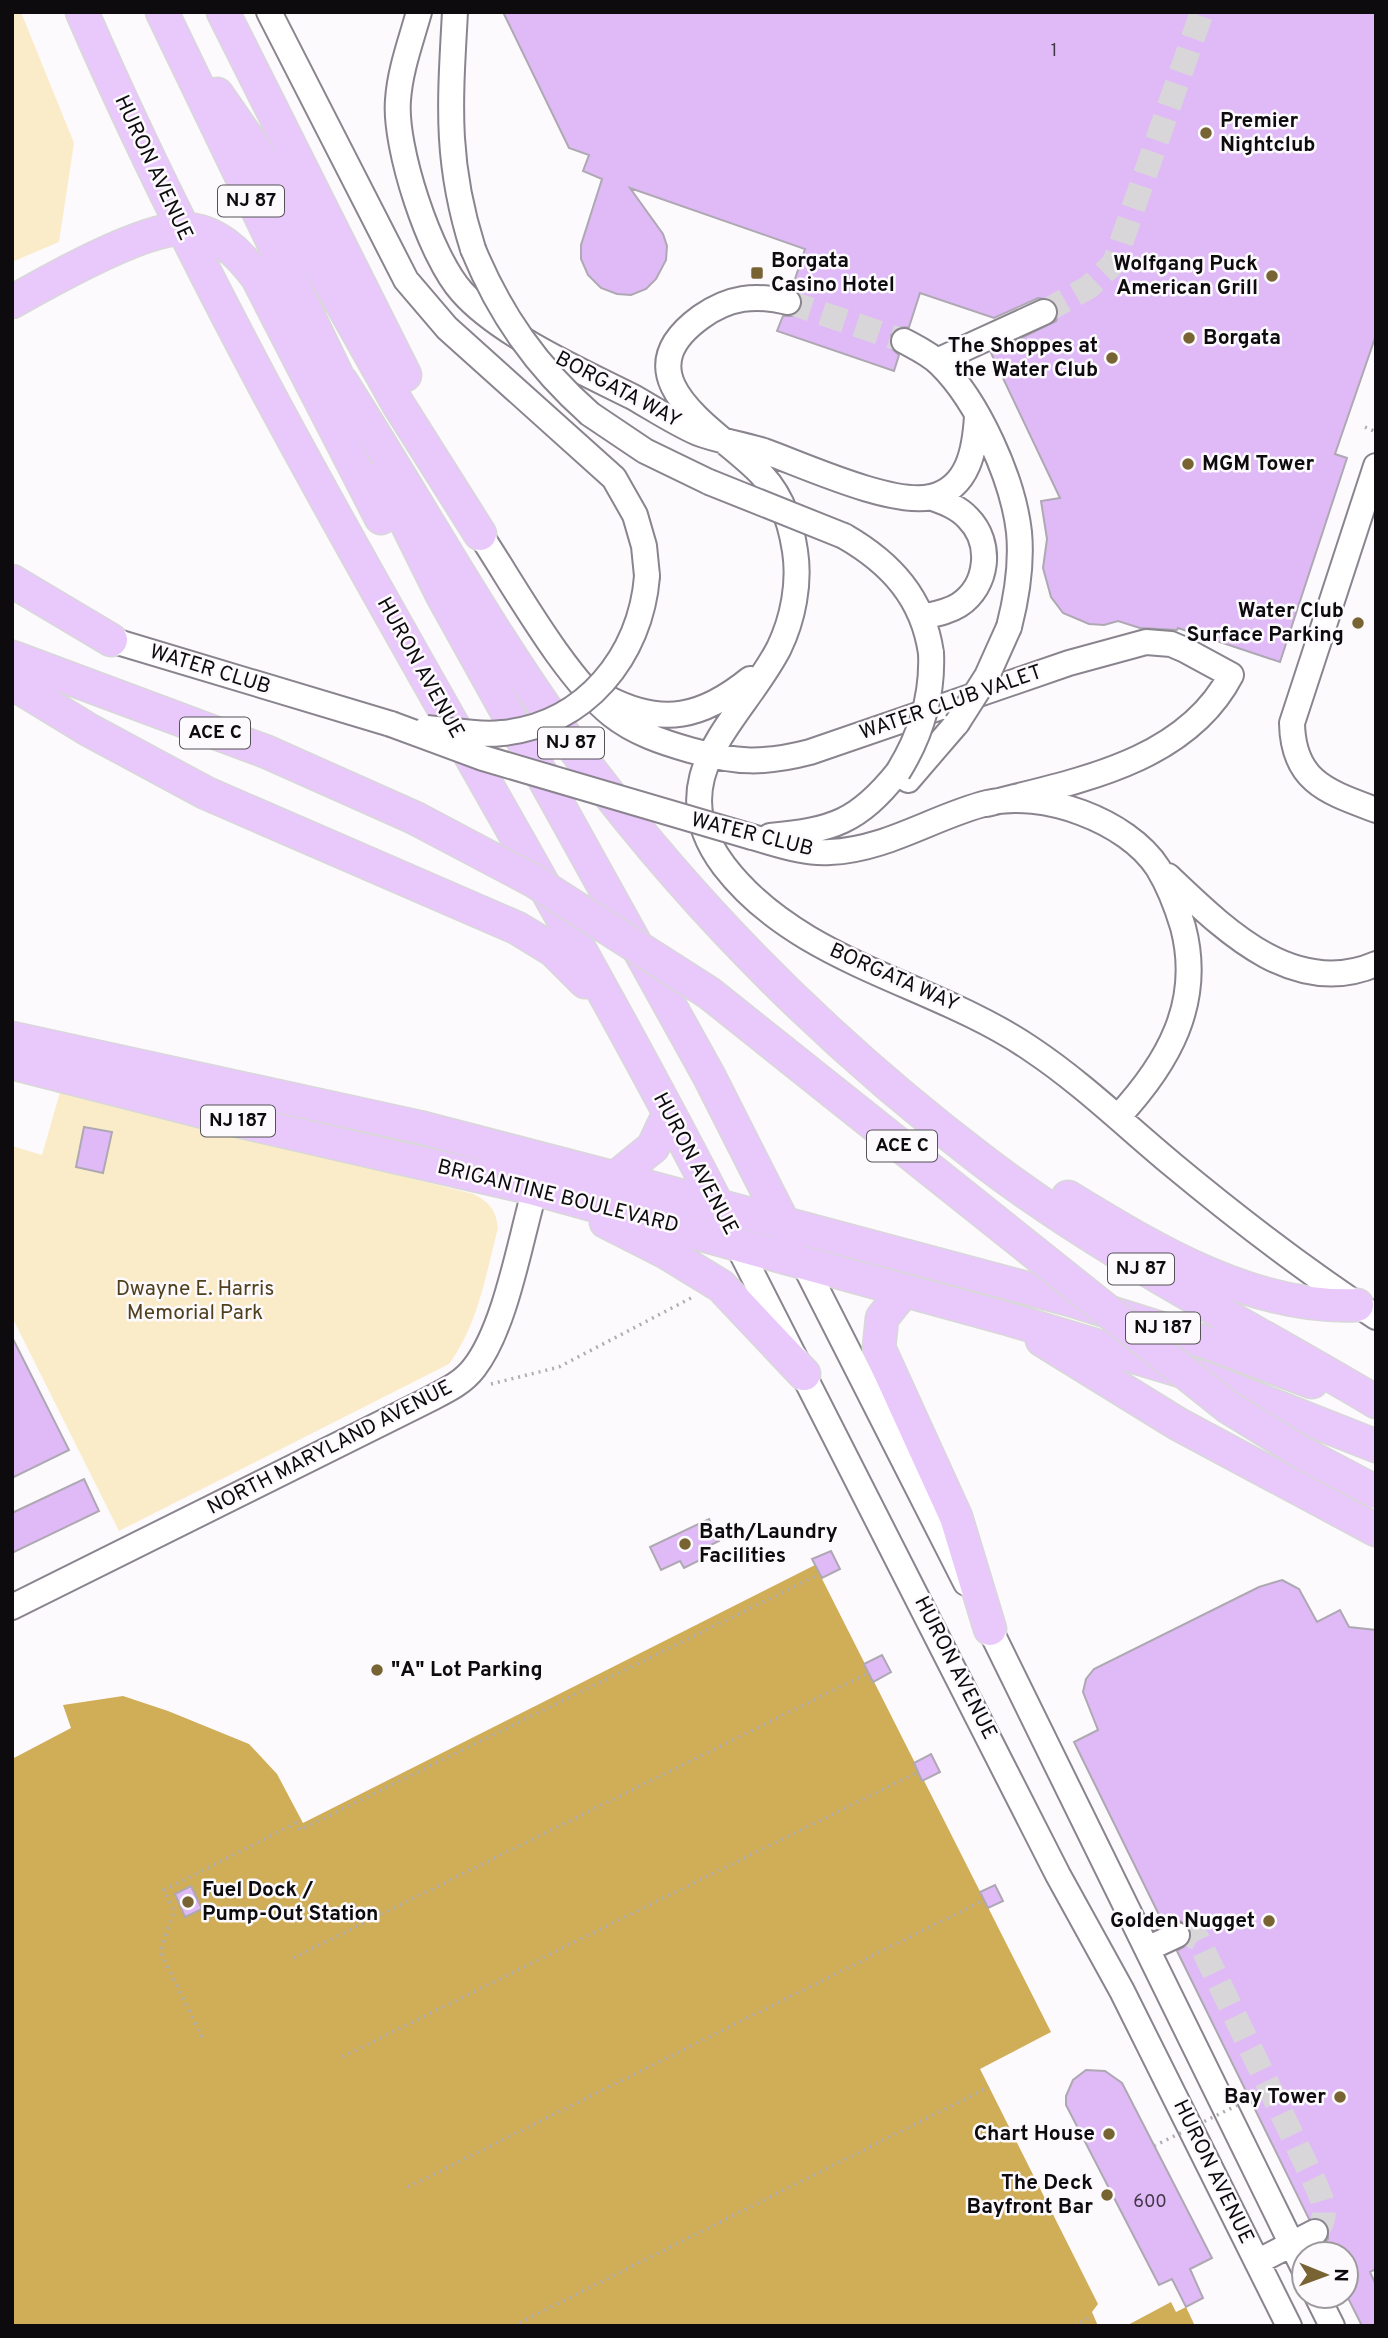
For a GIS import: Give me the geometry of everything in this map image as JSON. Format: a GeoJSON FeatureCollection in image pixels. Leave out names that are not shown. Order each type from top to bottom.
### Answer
{"type":"FeatureCollection","features":[{"type":"Feature","properties":{"kind":"main road","name":"HURON AVENUE"},"geometry":{"type":"LineString","coordinates":[[82,12],[181,229],[238,341],[669,1114],[736,1242]]}},
{"type":"Feature","properties":{"kind":"main road"},"geometry":{"type":"LineString","coordinates":[[223,12],[415,395],[480,534]]}},
{"type":"Feature","properties":{"kind":"main road","name":"HURON AVENUE"},"geometry":{"type":"LineString","coordinates":[[163,16],[341,381],[401,517],[709,1076],[803,1262]]}},
{"type":"Feature","properties":{"kind":"main road"},"geometry":{"type":"LineString","coordinates":[[163,16],[253,146],[398,404],[480,534]]}},
{"type":"Feature","properties":{"kind":"main road"},"geometry":{"type":"LineString","coordinates":[[12,302],[134,242],[181,229],[209,234],[222,241],[257,277],[423,594],[487,676]]}},
{"type":"Feature","properties":{"kind":"main road","name":"NJ 87"},"geometry":{"type":"LineString","coordinates":[[341,381],[420,505],[494,631],[593,774],[695,899],[722,927],[805,1009],[921,1112],[997,1171],[1152,1276],[1288,1350],[1376,1404]]}},
{"type":"Feature","properties":{"kind":"main road"},"geometry":{"type":"LineString","coordinates":[[12,581],[111,640]]}},
{"type":"Feature","properties":{"kind":"main road"},"geometry":{"type":"LineString","coordinates":[[12,606],[111,640]]}},
{"type":"Feature","properties":{"kind":"main road","name":"ACE C"},"geometry":{"type":"LineString","coordinates":[[12,657],[277,756],[415,818],[544,886],[709,993],[1228,1407],[1304,1454],[1376,1492]]}},
{"type":"Feature","properties":{"kind":"main road"},"geometry":{"type":"LineString","coordinates":[[12,683],[99,736],[206,793],[526,933],[570,965],[611,1011]]}},
{"type":"Feature","properties":{"kind":"main road","name":"BRIGANTINE BOULEVARD"},"geometry":{"type":"LineString","coordinates":[[12,1038],[256,1090],[717,1205],[1147,1322],[1376,1404]]}},
{"type":"Feature","properties":{"kind":"main road","name":"BRIGANTINE BOULEVARD"},"geometry":{"type":"LineString","coordinates":[[12,1063],[247,1123],[543,1192],[736,1242],[903,1292],[1006,1318],[1204,1378],[1376,1446]]}},
{"type":"Feature","properties":{"kind":"main road"},"geometry":{"type":"LineString","coordinates":[[247,1123],[256,1090]]}},
{"type":"Feature","properties":{"kind":"main road"},"geometry":{"type":"LineString","coordinates":[[921,1112],[1000,1152],[1096,1214],[1191,1264],[1287,1300],[1366,1311]]}},
{"type":"Feature","properties":{"kind":"main road"},"geometry":{"type":"LineString","coordinates":[[615,1178],[653,1147],[669,1114]]}},
{"type":"Feature","properties":{"kind":"main road"},"geometry":{"type":"LineString","coordinates":[[543,1192],[667,1253],[721,1286],[804,1374]]}},
{"type":"Feature","properties":{"kind":"main road"},"geometry":{"type":"LineString","coordinates":[[903,1292],[882,1318],[879,1348],[956,1517],[990,1629]]}},
{"type":"Feature","properties":{"kind":"main road"},"geometry":{"type":"LineString","coordinates":[[1006,1318],[1178,1423],[1376,1530]]}},
{"type":"Feature","properties":{"kind":"street"},"geometry":{"type":"LineString","coordinates":[[269,12],[395,263],[432,313],[614,478],[638,522],[644,545],[646,576],[640,619],[624,655],[602,685],[573,708],[540,725],[503,733],[391,724]]}},
{"type":"Feature","properties":{"kind":"street","name":"BORGATA WAY"},"geometry":{"type":"LineString","coordinates":[[419,12],[399,90],[400,140],[430,237],[461,291],[488,316],[557,358],[694,431],[723,442],[757,449],[885,493],[930,497]]}},
{"type":"Feature","properties":{"kind":"street","name":"BORGATA WAY"},"geometry":{"type":"LineString","coordinates":[[455,12],[450,107],[452,166],[473,250],[492,293],[520,338],[553,379],[590,414],[645,452],[709,482],[844,536],[887,566],[907,589],[922,617],[931,653],[931,688],[923,723],[903,776],[874,802],[849,819],[802,833],[752,837]]}},
{"type":"Feature","properties":{"kind":"street"},"geometry":{"type":"LineString","coordinates":[[432,313],[461,291]]}},
{"type":"Feature","properties":{"kind":"street","name":"BORGATA WAY"},"geometry":{"type":"LineString","coordinates":[[788,302],[746,297],[715,307],[691,325],[674,348],[670,367],[677,395],[688,411],[750,463],[772,487],[786,516],[795,548],[794,598],[786,630],[770,663],[723,728],[708,755],[700,799],[705,831],[725,867],[764,906],[842,957],[940,998],[998,1028],[1058,1068],[1228,1209],[1366,1311]]}},
{"type":"Feature","properties":{"kind":"street"},"geometry":{"type":"LineString","coordinates":[[937,361],[1044,312]]}},
{"type":"Feature","properties":{"kind":"street"},"geometry":{"type":"LineString","coordinates":[[903,776],[963,714],[987,676],[1009,627],[1019,572],[1018,531],[1008,486],[977,416],[955,382],[937,361],[904,341]]}},
{"type":"Feature","properties":{"kind":"street"},"geometry":{"type":"LineString","coordinates":[[930,497],[950,487],[964,472],[974,447],[977,416]]}},
{"type":"Feature","properties":{"kind":"street"},"geometry":{"type":"LineString","coordinates":[[1376,466],[1292,723],[1298,758],[1310,778],[1323,789],[1376,810]]}},
{"type":"Feature","properties":{"kind":"street"},"geometry":{"type":"LineString","coordinates":[[922,617],[951,609],[966,599],[979,583],[984,564],[979,534],[968,518],[952,505],[930,497]]}},
{"type":"Feature","properties":{"kind":"street","name":"WATER CLUB VALET"},"geometry":{"type":"LineString","coordinates":[[480,534],[581,682],[614,716],[642,733],[708,755],[746,762],[788,758],[1069,663],[1146,642],[1171,644],[1231,675],[1203,714],[1154,752],[1046,789],[987,803]]}},
{"type":"Feature","properties":{"kind":"street","name":"WATER CLUB"},"geometry":{"type":"LineString","coordinates":[[111,640],[391,724],[495,762],[800,850],[831,852],[899,835],[987,803],[1045,803],[1078,811],[1112,828],[1157,866],[1173,900],[1185,937],[1188,993],[1178,1032],[1162,1064],[1118,1117]]}},
{"type":"Feature","properties":{"kind":"street"},"geometry":{"type":"LineString","coordinates":[[581,682],[639,712],[675,715],[716,704],[770,663]]}},
{"type":"Feature","properties":{"kind":"street"},"geometry":{"type":"LineString","coordinates":[[1157,866],[1243,943],[1277,961],[1315,971],[1353,971],[1376,964]]}},
{"type":"Feature","properties":{"kind":"street","name":"NORTH MARYLAND AVENUE"},"geometry":{"type":"LineString","coordinates":[[12,1606],[426,1401],[464,1378],[486,1349],[543,1192]]}},
{"type":"Feature","properties":{"kind":"street","name":"HURON AVENUE"},"geometry":{"type":"LineString","coordinates":[[736,1242],[1058,1875],[1122,1991],[1289,2326]]}},
{"type":"Feature","properties":{"kind":"street","name":"HURON AVENUE"},"geometry":{"type":"LineString","coordinates":[[803,1262],[990,1629],[1290,2241]]}},
{"type":"Feature","properties":{"kind":"street"},"geometry":{"type":"LineString","coordinates":[[1147,1950],[1177,1935]]}},
{"type":"Feature","properties":{"kind":"street"},"geometry":{"type":"LineString","coordinates":[[1301,2240],[1315,2232]]}},
{"type":"Feature","properties":{"kind":"street"},"geometry":{"type":"LineString","coordinates":[[1257,2262],[1290,2246]]}},
{"type":"Feature","properties":{"kind":"street"},"geometry":{"type":"LineString","coordinates":[[1324,2310],[1332,2326]]}},
{"type":"Feature","properties":{"kind":"path"},"geometry":{"type":"LineString","coordinates":[[1365,427],[1376,432]]}},
{"type":"Feature","properties":{"kind":"path"},"geometry":{"type":"LineString","coordinates":[[492,1383],[559,1367],[695,1297]]}},
{"type":"Feature","properties":{"kind":"path"},"geometry":{"type":"LineString","coordinates":[[202,2037],[160,1951],[174,1911],[164,1890],[296,1823],[300,1830],[820,1574]]}},
{"type":"Feature","properties":{"kind":"path"},"geometry":{"type":"LineString","coordinates":[[293,1958],[868,1673]]}},
{"type":"Feature","properties":{"kind":"path"},"geometry":{"type":"LineString","coordinates":[[342,2057],[918,1772]]}},
{"type":"Feature","properties":{"kind":"path"},"geometry":{"type":"LineString","coordinates":[[408,2187],[984,1900]]}},
{"type":"Feature","properties":{"kind":"path"},"geometry":{"type":"LineString","coordinates":[[513,2326],[989,2087]]}},
{"type":"Feature","properties":{"kind":"path"},"geometry":{"type":"LineString","coordinates":[[1154,2146],[1250,2099]]}},
{"type":"Feature","properties":{"kind":"path"},"geometry":{"type":"LineString","coordinates":[[1074,2326],[1093,2316]]}},
{"type":"Feature","properties":{"kind":"green space"},"geometry":{"type":"Polygon","coordinates":[[[12,12],[21,12],[74,143],[59,242],[12,262],[12,12]]]}},
{"type":"Feature","properties":{"kind":"green space","name":"Dwayne E. Harris Memorial Park"},"geometry":{"type":"Polygon","coordinates":[[[60,1092],[480,1197],[494,1212],[498,1228],[474,1316],[449,1364],[119,1531],[12,1317],[12,1146],[42,1155],[60,1092]]]}},
{"type":"Feature","properties":{"kind":"shaded area"},"geometry":{"type":"Polygon","coordinates":[[[815,1565],[1051,2032],[980,2069],[1098,2304],[1092,2312],[1098,2326],[12,2326],[12,1759],[71,1728],[63,1705],[123,1696],[249,1744],[277,1774],[303,1823],[815,1565]]]}},
{"type":"Feature","properties":{"kind":"shaded area"},"geometry":{"type":"Polygon","coordinates":[[[1171,2302],[1176,2312],[1186,2307],[1195,2326],[1126,2326],[1171,2302]]]}},
{"type":"Feature","properties":{"kind":"building","name":"Borgata"},"geometry":{"type":"Polygon","coordinates":[[[503,12],[1376,12],[1376,335],[1335,454],[1347,458],[1280,662],[1178,628],[1140,628],[1118,621],[1104,625],[1089,624],[1063,613],[1051,597],[1043,568],[1047,539],[1041,501],[1060,498],[991,353],[1056,321],[1059,313],[1052,300],[1038,298],[994,318],[920,293],[909,327],[897,328],[891,335],[891,348],[899,355],[894,371],[777,331],[783,316],[793,316],[802,306],[802,297],[792,288],[805,249],[630,188],[663,234],[667,246],[666,260],[656,279],[646,289],[631,295],[617,294],[601,288],[588,275],[581,259],[581,245],[602,179],[583,171],[589,155],[569,148],[503,12]]]}},
{"type":"Feature","properties":{"kind":"building"},"geometry":{"type":"Polygon","coordinates":[[[84,1127],[112,1132],[103,1173],[76,1167],[84,1127]]]}},
{"type":"Feature","properties":{"kind":"building"},"geometry":{"type":"Polygon","coordinates":[[[12,1337],[69,1450],[12,1478],[12,1337]]]}},
{"type":"Feature","properties":{"kind":"building"},"geometry":{"type":"Polygon","coordinates":[[[84,1479],[99,1511],[12,1553],[12,1513],[84,1479]]]}},
{"type":"Feature","properties":{"kind":"building","name":"Bath/Laundry Facilities"},"geometry":{"type":"Polygon","coordinates":[[[709,1519],[719,1541],[700,1550],[704,1558],[684,1568],[680,1561],[661,1570],[650,1547],[709,1519]]]}},
{"type":"Feature","properties":{"kind":"building"},"geometry":{"type":"Polygon","coordinates":[[[831,1551],[840,1569],[822,1578],[812,1559],[831,1551]]]}},
{"type":"Feature","properties":{"kind":"building","name":"Golden Nugget"},"geometry":{"type":"Polygon","coordinates":[[[1282,1580],[1299,1589],[1317,1622],[1340,1610],[1349,1627],[1376,1630],[1376,2269],[1370,2272],[1376,2285],[1376,2326],[1362,2326],[1354,2310],[1360,2310],[1360,2240],[1327,2240],[1328,2226],[1322,2219],[1309,2219],[1177,1951],[1190,1943],[1190,1928],[1179,1920],[1164,1925],[1074,1742],[1098,1730],[1083,1692],[1086,1679],[1094,1669],[1259,1587],[1282,1580]]]}},
{"type":"Feature","properties":{"kind":"building"},"geometry":{"type":"Polygon","coordinates":[[[882,1655],[891,1672],[873,1682],[864,1664],[882,1655]]]}},
{"type":"Feature","properties":{"kind":"building"},"geometry":{"type":"Polygon","coordinates":[[[931,1754],[940,1772],[922,1781],[914,1763],[931,1754]]]}},
{"type":"Feature","properties":{"kind":"building"},"geometry":{"type":"Polygon","coordinates":[[[995,1885],[1003,1901],[988,1908],[980,1892],[995,1885]]]}},
{"type":"Feature","properties":{"kind":"building","name":"Fuel Dock / Pump-Out Station"},"geometry":{"type":"Polygon","coordinates":[[[191,1886],[202,1909],[185,1917],[175,1894],[191,1886]]]}},
{"type":"Feature","properties":{"kind":"building"},"geometry":{"type":"Polygon","coordinates":[[[1086,2070],[1105,2071],[1122,2083],[1212,2258],[1190,2269],[1203,2298],[1186,2307],[1172,2279],[1159,2285],[1066,2105],[1066,2096],[1073,2080],[1086,2070]]]}},
{"type":"Feature","properties":{"kind":"tunnel"},"geometry":{"type":"LineString","coordinates":[[1044,312],[1089,287],[1114,263],[1202,12]]}},
{"type":"Feature","properties":{"kind":"tunnel"},"geometry":{"type":"LineString","coordinates":[[788,302],[904,341]]}},
{"type":"Feature","properties":{"kind":"tunnel"},"geometry":{"type":"LineString","coordinates":[[1177,1935],[1189,1934],[1198,1939],[1316,2185],[1323,2203],[1324,2215],[1315,2232]]}},
{"type":"Feature","properties":{"kind":"place","name":"Premier Nightclub"},"geometry":{"type":"Point","coordinates":[1206,133]}},
{"type":"Feature","properties":{"kind":"place","name":"Borgata Casino Hotel"},"geometry":{"type":"Point","coordinates":[757,273]}},
{"type":"Feature","properties":{"kind":"place","name":"Wolfgang Puck American Grill"},"geometry":{"type":"Point","coordinates":[1272,276]}},
{"type":"Feature","properties":{"kind":"place","name":"Borgata"},"geometry":{"type":"Point","coordinates":[1189,338]}},
{"type":"Feature","properties":{"kind":"place","name":"The Shoppes at the Water Club"},"geometry":{"type":"Point","coordinates":[1112,358]}},
{"type":"Feature","properties":{"kind":"place","name":"MGM Tower"},"geometry":{"type":"Point","coordinates":[1188,464]}},
{"type":"Feature","properties":{"kind":"place","name":"Water Club Surface Parking"},"geometry":{"type":"Point","coordinates":[1358,623]}},
{"type":"Feature","properties":{"kind":"place","name":"Bath/Laundry Facilities"},"geometry":{"type":"Point","coordinates":[685,1544]}},
{"type":"Feature","properties":{"kind":"place","name":"\"A\" Lot Parking"},"geometry":{"type":"Point","coordinates":[377,1670]}},
{"type":"Feature","properties":{"kind":"place","name":"Fuel Dock / Pump-Out Station"},"geometry":{"type":"Point","coordinates":[188,1902]}},
{"type":"Feature","properties":{"kind":"place","name":"Golden Nugget"},"geometry":{"type":"Point","coordinates":[1269,1921]}},
{"type":"Feature","properties":{"kind":"place","name":"Bay Tower"},"geometry":{"type":"Point","coordinates":[1340,2097]}},
{"type":"Feature","properties":{"kind":"place","name":"Chart House"},"geometry":{"type":"Point","coordinates":[1109,2134]}},
{"type":"Feature","properties":{"kind":"place","name":"The Deck Bayfront Bar"},"geometry":{"type":"Point","coordinates":[1107,2195]}}]}
